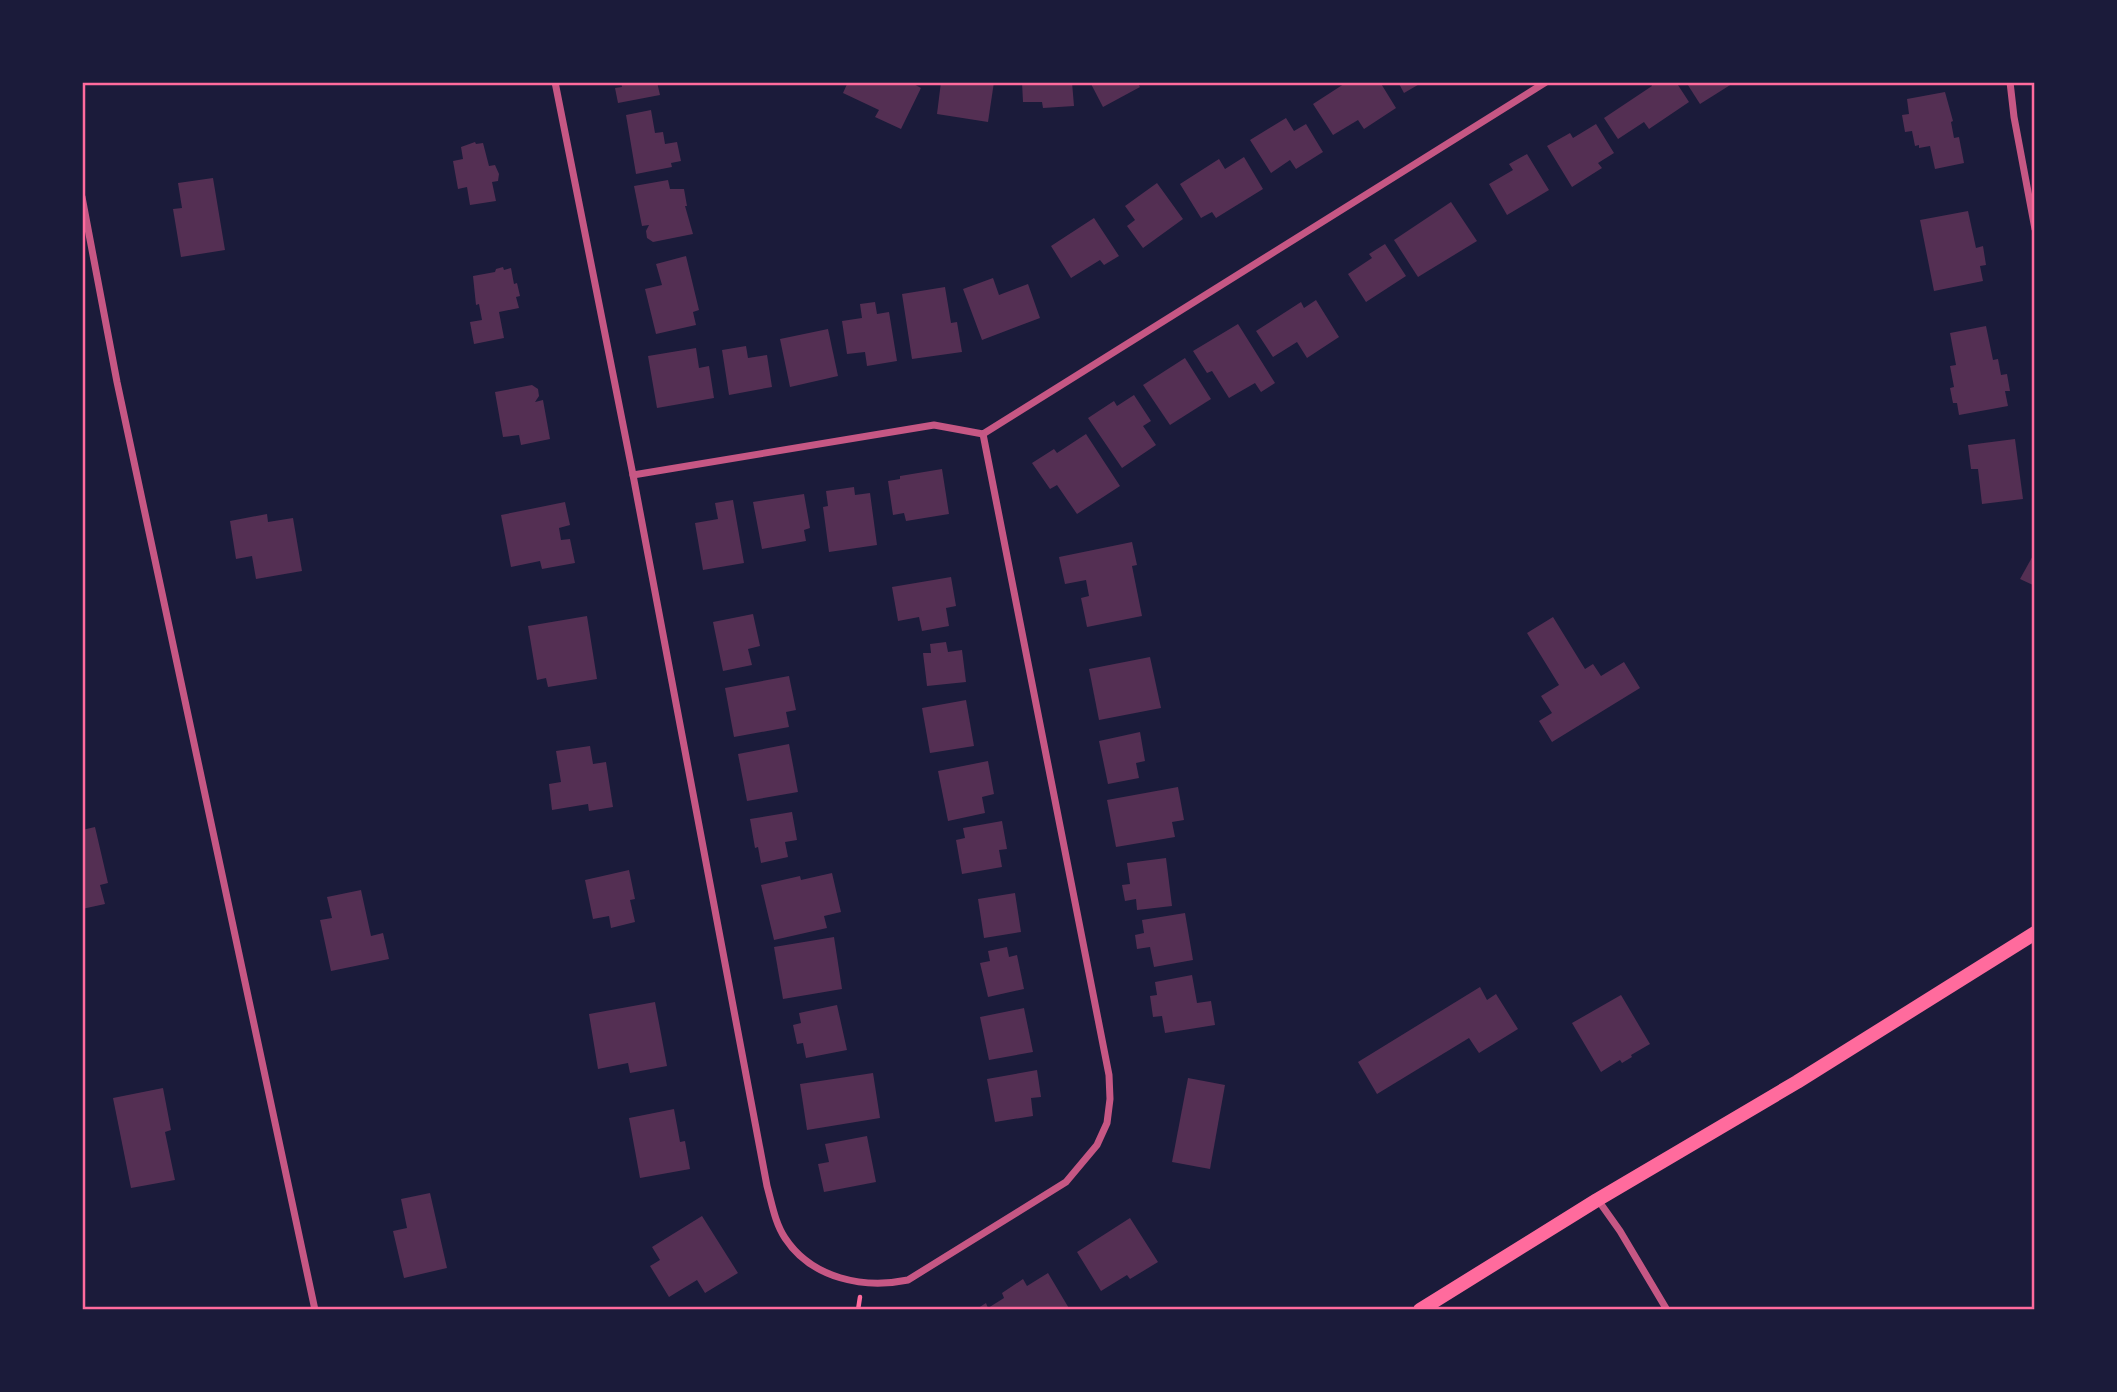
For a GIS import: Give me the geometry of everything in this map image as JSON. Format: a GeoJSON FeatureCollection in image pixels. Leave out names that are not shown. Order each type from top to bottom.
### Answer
{"type":"FeatureCollection","features":[{"type":"Feature","properties":{"kind":"main road"},"geometry":{"type":"LineString","coordinates":[[1420,1310],[1597,1200],[1780,1092],[2035,933]]}},
{"type":"Feature","properties":{"kind":"street"},"geometry":{"type":"LineString","coordinates":[[555,82],[633,475],[767,1186],[785,1238],[803,1258],[838,1279],[886,1285],[908,1280],[1066,1182],[1097,1145],[1107,1123],[1109,1075],[983,434]]}},
{"type":"Feature","properties":{"kind":"street"},"geometry":{"type":"LineString","coordinates":[[633,475],[934,425],[983,434],[1546,82]]}},
{"type":"Feature","properties":{"kind":"street"},"geometry":{"type":"LineString","coordinates":[[2010,82],[2035,229]]}},
{"type":"Feature","properties":{"kind":"street"},"geometry":{"type":"LineString","coordinates":[[82,197],[117,382],[315,1310]]}},
{"type":"Feature","properties":{"kind":"street"},"geometry":{"type":"LineString","coordinates":[[1597,1200],[1620,1231],[1667,1310]]}},
{"type":"Feature","properties":{"kind":"building"},"geometry":{"type":"Polygon","coordinates":[[[621,82],[657,82],[660,95],[618,103],[615,88],[622,87],[621,82]]]}},
{"type":"Feature","properties":{"kind":"building"},"geometry":{"type":"Polygon","coordinates":[[[848,82],[910,82],[921,88],[901,129],[875,117],[879,110],[843,93],[848,82]]]}},
{"type":"Feature","properties":{"kind":"building"},"geometry":{"type":"Polygon","coordinates":[[[941,82],[994,82],[988,122],[937,114],[941,82]]]}},
{"type":"Feature","properties":{"kind":"building"},"geometry":{"type":"Polygon","coordinates":[[[1022,82],[1072,82],[1074,106],[1043,108],[1042,102],[1023,102],[1022,82]]]}},
{"type":"Feature","properties":{"kind":"building"},"geometry":{"type":"Polygon","coordinates":[[[1090,82],[1137,82],[1140,87],[1103,107],[1090,82]]]}},
{"type":"Feature","properties":{"kind":"building"},"geometry":{"type":"Polygon","coordinates":[[[1347,82],[1380,82],[1396,108],[1364,129],[1358,120],[1333,135],[1313,104],[1347,82]]]}},
{"type":"Feature","properties":{"kind":"building"},"geometry":{"type":"Polygon","coordinates":[[[1398,82],[1423,82],[1404,93],[1398,82]]]}},
{"type":"Feature","properties":{"kind":"building"},"geometry":{"type":"Polygon","coordinates":[[[1650,82],[1676,82],[1689,102],[1649,129],[1644,122],[1618,139],[1604,118],[1652,86],[1650,82]]]}},
{"type":"Feature","properties":{"kind":"building"},"geometry":{"type":"Polygon","coordinates":[[[1686,82],[1735,82],[1700,104],[1686,82]]]}},
{"type":"Feature","properties":{"kind":"building"},"geometry":{"type":"Polygon","coordinates":[[[1945,92],[1953,121],[1954,138],[1959,137],[1964,163],[1935,169],[1930,146],[1915,146],[1912,131],[1905,132],[1902,115],[1909,114],[1907,99],[1945,92]]]}},
{"type":"Feature","properties":{"kind":"building"},"geometry":{"type":"Polygon","coordinates":[[[651,110],[655,133],[663,132],[665,144],[677,142],[681,161],[671,163],[672,167],[636,174],[626,115],[651,110]]]}},
{"type":"Feature","properties":{"kind":"building"},"geometry":{"type":"Polygon","coordinates":[[[1286,118],[1294,131],[1306,124],[1323,152],[1296,169],[1290,160],[1271,173],[1250,140],[1286,118]]]}},
{"type":"Feature","properties":{"kind":"building"},"geometry":{"type":"Polygon","coordinates":[[[1596,124],[1614,153],[1598,163],[1602,168],[1572,187],[1547,146],[1570,133],[1573,138],[1596,124]]]}},
{"type":"Feature","properties":{"kind":"building"},"geometry":{"type":"Polygon","coordinates":[[[475,142],[483,143],[489,166],[495,165],[499,174],[498,181],[492,182],[496,201],[470,205],[467,187],[458,189],[453,161],[463,159],[461,147],[475,142]]]}},
{"type":"Feature","properties":{"kind":"building"},"geometry":{"type":"Polygon","coordinates":[[[1527,154],[1549,190],[1507,215],[1489,184],[1513,170],[1509,164],[1527,154]]]}},
{"type":"Feature","properties":{"kind":"building"},"geometry":{"type":"Polygon","coordinates":[[[1244,157],[1263,189],[1216,218],[1212,212],[1201,218],[1180,184],[1219,159],[1225,169],[1244,157]]]}},
{"type":"Feature","properties":{"kind":"building"},"geometry":{"type":"Polygon","coordinates":[[[213,178],[225,250],[181,257],[173,209],[182,208],[178,183],[213,178]]]}},
{"type":"Feature","properties":{"kind":"building"},"geometry":{"type":"Polygon","coordinates":[[[668,180],[670,189],[684,189],[685,206],[693,234],[653,242],[647,238],[649,225],[642,226],[634,186],[668,180]]]}},
{"type":"Feature","properties":{"kind":"building"},"geometry":{"type":"Polygon","coordinates":[[[1157,183],[1183,219],[1143,248],[1127,226],[1135,220],[1125,206],[1157,183]]]}},
{"type":"Feature","properties":{"kind":"building"},"geometry":{"type":"Polygon","coordinates":[[[1451,202],[1477,241],[1418,277],[1394,240],[1451,202]]]}},
{"type":"Feature","properties":{"kind":"building"},"geometry":{"type":"Polygon","coordinates":[[[1968,211],[1976,248],[1983,246],[1986,265],[1980,266],[1983,281],[1934,291],[1920,220],[1968,211]]]}},
{"type":"Feature","properties":{"kind":"building"},"geometry":{"type":"Polygon","coordinates":[[[1094,218],[1119,256],[1104,265],[1100,260],[1071,278],[1051,246],[1094,218]]]}},
{"type":"Feature","properties":{"kind":"building"},"geometry":{"type":"Polygon","coordinates":[[[1385,244],[1406,276],[1366,302],[1348,274],[1372,258],[1369,254],[1385,244]]]}},
{"type":"Feature","properties":{"kind":"building"},"geometry":{"type":"Polygon","coordinates":[[[686,256],[699,310],[693,312],[696,325],[656,334],[645,289],[662,285],[656,264],[686,256]]]}},
{"type":"Feature","properties":{"kind":"building"},"geometry":{"type":"Polygon","coordinates":[[[503,267],[504,270],[511,268],[514,284],[517,283],[520,296],[516,297],[519,308],[499,312],[504,338],[474,344],[470,322],[482,320],[479,304],[476,305],[473,276],[495,272],[503,267]]]}},
{"type":"Feature","properties":{"kind":"building"},"geometry":{"type":"Polygon","coordinates":[[[993,278],[999,295],[1028,284],[1040,318],[982,340],[963,289],[993,278]]]}},
{"type":"Feature","properties":{"kind":"building"},"geometry":{"type":"Polygon","coordinates":[[[945,287],[951,323],[957,322],[962,352],[912,359],[902,294],[945,287]]]}},
{"type":"Feature","properties":{"kind":"building"},"geometry":{"type":"Polygon","coordinates":[[[1316,300],[1339,337],[1307,358],[1297,342],[1273,357],[1256,331],[1301,302],[1304,308],[1316,300]]]}},
{"type":"Feature","properties":{"kind":"building"},"geometry":{"type":"Polygon","coordinates":[[[875,302],[877,314],[889,312],[897,361],[867,366],[865,352],[847,354],[842,321],[862,318],[860,304],[875,302]]]}},
{"type":"Feature","properties":{"kind":"building"},"geometry":{"type":"Polygon","coordinates":[[[1238,324],[1275,383],[1261,392],[1255,383],[1229,398],[1212,371],[1207,373],[1193,351],[1238,324]]]}},
{"type":"Feature","properties":{"kind":"building"},"geometry":{"type":"Polygon","coordinates":[[[1986,326],[1993,360],[1998,359],[2001,375],[2007,374],[2010,391],[2005,391],[2008,406],[1959,415],[1950,388],[1954,387],[1950,366],[1956,365],[1950,333],[1986,326]]]}},
{"type":"Feature","properties":{"kind":"building"},"geometry":{"type":"Polygon","coordinates":[[[828,329],[838,376],[790,387],[780,339],[828,329]]]}},
{"type":"Feature","properties":{"kind":"building"},"geometry":{"type":"Polygon","coordinates":[[[746,346],[748,358],[767,355],[772,387],[729,395],[722,350],[746,346]]]}},
{"type":"Feature","properties":{"kind":"building"},"geometry":{"type":"Polygon","coordinates":[[[696,348],[699,368],[709,366],[714,398],[657,408],[648,356],[696,348]]]}},
{"type":"Feature","properties":{"kind":"building"},"geometry":{"type":"Polygon","coordinates":[[[1185,358],[1211,399],[1170,425],[1143,385],[1185,358]]]}},
{"type":"Feature","properties":{"kind":"building"},"geometry":{"type":"Polygon","coordinates":[[[532,385],[538,389],[539,396],[535,402],[543,400],[550,439],[521,445],[519,435],[503,437],[495,392],[532,385]]]}},
{"type":"Feature","properties":{"kind":"building"},"geometry":{"type":"Polygon","coordinates":[[[1134,395],[1151,421],[1143,426],[1156,445],[1122,468],[1088,418],[1114,401],[1117,406],[1134,395]]]}},
{"type":"Feature","properties":{"kind":"building"},"geometry":{"type":"Polygon","coordinates":[[[1086,434],[1120,486],[1077,514],[1057,485],[1050,489],[1032,463],[1054,449],[1057,453],[1086,434]]]}},
{"type":"Feature","properties":{"kind":"building"},"geometry":{"type":"Polygon","coordinates":[[[2015,439],[2023,499],[1982,504],[1978,469],[1971,469],[1968,445],[2015,439]]]}},
{"type":"Feature","properties":{"kind":"building"},"geometry":{"type":"Polygon","coordinates":[[[942,469],[949,514],[906,521],[904,513],[893,515],[888,481],[900,479],[900,476],[942,469]]]}},
{"type":"Feature","properties":{"kind":"building"},"geometry":{"type":"Polygon","coordinates":[[[854,487],[855,495],[870,493],[877,545],[829,552],[823,507],[828,506],[826,491],[854,487]]]}},
{"type":"Feature","properties":{"kind":"building"},"geometry":{"type":"Polygon","coordinates":[[[804,494],[810,528],[804,530],[806,541],[762,549],[753,502],[804,494]]]}},
{"type":"Feature","properties":{"kind":"building"},"geometry":{"type":"Polygon","coordinates":[[[733,500],[744,563],[703,570],[695,523],[718,519],[715,503],[733,500]]]}},
{"type":"Feature","properties":{"kind":"building"},"geometry":{"type":"Polygon","coordinates":[[[565,502],[570,525],[559,528],[561,540],[570,539],[575,563],[542,569],[540,561],[511,567],[501,515],[565,502]]]}},
{"type":"Feature","properties":{"kind":"building"},"geometry":{"type":"Polygon","coordinates":[[[267,514],[268,522],[293,518],[302,571],[256,579],[252,556],[236,559],[230,521],[267,514]]]}},
{"type":"Feature","properties":{"kind":"building"},"geometry":{"type":"Polygon","coordinates":[[[1132,542],[1137,565],[1132,566],[1142,616],[1087,627],[1081,598],[1089,596],[1086,580],[1065,584],[1059,557],[1132,542]]]}},
{"type":"Feature","properties":{"kind":"building"},"geometry":{"type":"Polygon","coordinates":[[[2035,552],[2035,586],[2020,579],[2035,552]]]}},
{"type":"Feature","properties":{"kind":"building"},"geometry":{"type":"Polygon","coordinates":[[[951,577],[956,606],[946,608],[949,626],[922,631],[919,617],[898,621],[892,587],[951,577]]]}},
{"type":"Feature","properties":{"kind":"building"},"geometry":{"type":"Polygon","coordinates":[[[753,614],[760,646],[748,649],[752,665],[723,671],[713,622],[753,614]]]}},
{"type":"Feature","properties":{"kind":"building"},"geometry":{"type":"Polygon","coordinates":[[[587,616],[597,679],[548,687],[546,678],[537,680],[528,626],[587,616]]]}},
{"type":"Feature","properties":{"kind":"building"},"geometry":{"type":"Polygon","coordinates":[[[1553,617],[1585,669],[1593,664],[1601,676],[1624,662],[1640,688],[1552,742],[1539,721],[1552,713],[1541,696],[1559,685],[1527,633],[1553,617]]]}},
{"type":"Feature","properties":{"kind":"building"},"geometry":{"type":"Polygon","coordinates":[[[946,642],[948,652],[962,650],[966,682],[927,686],[923,653],[931,653],[930,644],[946,642]]]}},
{"type":"Feature","properties":{"kind":"building"},"geometry":{"type":"Polygon","coordinates":[[[1150,657],[1161,708],[1099,720],[1089,669],[1150,657]]]}},
{"type":"Feature","properties":{"kind":"building"},"geometry":{"type":"Polygon","coordinates":[[[789,676],[796,710],[786,712],[789,727],[734,737],[725,688],[789,676]]]}},
{"type":"Feature","properties":{"kind":"building"},"geometry":{"type":"Polygon","coordinates":[[[966,700],[974,746],[930,753],[922,708],[966,700]]]}},
{"type":"Feature","properties":{"kind":"building"},"geometry":{"type":"Polygon","coordinates":[[[1140,732],[1145,761],[1136,763],[1139,778],[1108,784],[1099,741],[1140,732]]]}},
{"type":"Feature","properties":{"kind":"building"},"geometry":{"type":"Polygon","coordinates":[[[789,744],[798,792],[747,801],[738,754],[789,744]]]}},
{"type":"Feature","properties":{"kind":"building"},"geometry":{"type":"Polygon","coordinates":[[[590,746],[593,764],[606,762],[613,807],[589,811],[588,804],[552,810],[549,784],[561,782],[556,751],[590,746]]]}},
{"type":"Feature","properties":{"kind":"building"},"geometry":{"type":"Polygon","coordinates":[[[988,761],[994,794],[982,797],[985,813],[948,821],[938,771],[988,761]]]}},
{"type":"Feature","properties":{"kind":"building"},"geometry":{"type":"Polygon","coordinates":[[[1178,787],[1184,820],[1172,822],[1175,837],[1116,847],[1107,800],[1178,787]]]}},
{"type":"Feature","properties":{"kind":"building"},"geometry":{"type":"Polygon","coordinates":[[[792,812],[797,840],[785,842],[788,857],[761,863],[758,847],[755,848],[750,819],[792,812]]]}},
{"type":"Feature","properties":{"kind":"building"},"geometry":{"type":"Polygon","coordinates":[[[1002,821],[1007,849],[999,850],[1002,867],[962,874],[956,840],[965,838],[963,828],[1002,821]]]}},
{"type":"Feature","properties":{"kind":"building"},"geometry":{"type":"Polygon","coordinates":[[[95,827],[108,883],[100,885],[105,904],[82,909],[82,830],[95,827]]]}},
{"type":"Feature","properties":{"kind":"building"},"geometry":{"type":"Polygon","coordinates":[[[1166,858],[1172,906],[1137,910],[1136,899],[1125,901],[1122,885],[1130,884],[1127,863],[1166,858]]]}},
{"type":"Feature","properties":{"kind":"building"},"geometry":{"type":"Polygon","coordinates":[[[629,870],[635,899],[630,900],[635,922],[611,928],[609,916],[593,919],[585,880],[629,870]]]}},
{"type":"Feature","properties":{"kind":"building"},"geometry":{"type":"Polygon","coordinates":[[[832,873],[841,912],[824,916],[827,928],[774,940],[761,885],[800,876],[801,880],[832,873]]]}},
{"type":"Feature","properties":{"kind":"building"},"geometry":{"type":"Polygon","coordinates":[[[361,890],[371,936],[383,933],[389,959],[331,971],[320,920],[332,918],[327,897],[361,890]]]}},
{"type":"Feature","properties":{"kind":"building"},"geometry":{"type":"Polygon","coordinates":[[[1015,893],[1021,932],[984,938],[978,899],[1015,893]]]}},
{"type":"Feature","properties":{"kind":"building"},"geometry":{"type":"Polygon","coordinates":[[[1185,913],[1193,960],[1154,967],[1150,947],[1137,949],[1135,935],[1144,933],[1142,920],[1185,913]]]}},
{"type":"Feature","properties":{"kind":"building"},"geometry":{"type":"Polygon","coordinates":[[[834,937],[842,989],[783,999],[774,947],[834,937]]]}},
{"type":"Feature","properties":{"kind":"building"},"geometry":{"type":"Polygon","coordinates":[[[1007,947],[1009,957],[1017,955],[1024,989],[988,997],[980,963],[990,961],[988,951],[1007,947]]]}},
{"type":"Feature","properties":{"kind":"building"},"geometry":{"type":"Polygon","coordinates":[[[1192,975],[1197,1003],[1211,1001],[1215,1025],[1165,1033],[1162,1016],[1153,1017],[1150,996],[1157,995],[1155,982],[1192,975]]]}},
{"type":"Feature","properties":{"kind":"building"},"geometry":{"type":"Polygon","coordinates":[[[1480,987],[1487,1000],[1496,994],[1518,1029],[1479,1053],[1469,1038],[1377,1094],[1358,1062],[1480,987]]]}},
{"type":"Feature","properties":{"kind":"building"},"geometry":{"type":"Polygon","coordinates":[[[1621,995],[1650,1044],[1622,1063],[1620,1060],[1601,1072],[1572,1023],[1621,995]]]}},
{"type":"Feature","properties":{"kind":"building"},"geometry":{"type":"Polygon","coordinates":[[[655,1002],[667,1066],[630,1073],[628,1063],[598,1069],[589,1014],[655,1002]]]}},
{"type":"Feature","properties":{"kind":"building"},"geometry":{"type":"Polygon","coordinates":[[[837,1005],[847,1050],[806,1058],[803,1043],[797,1044],[793,1025],[801,1023],[799,1013],[837,1005]]]}},
{"type":"Feature","properties":{"kind":"building"},"geometry":{"type":"Polygon","coordinates":[[[1024,1008],[1033,1052],[989,1060],[980,1017],[1024,1008]]]}},
{"type":"Feature","properties":{"kind":"building"},"geometry":{"type":"Polygon","coordinates":[[[1037,1070],[1041,1097],[1031,1098],[1033,1116],[995,1122],[987,1079],[1037,1070]]]}},
{"type":"Feature","properties":{"kind":"building"},"geometry":{"type":"Polygon","coordinates":[[[873,1073],[880,1118],[807,1130],[800,1084],[873,1073]]]}},
{"type":"Feature","properties":{"kind":"building"},"geometry":{"type":"Polygon","coordinates":[[[1188,1078],[1225,1085],[1210,1169],[1172,1162],[1188,1078]]]}},
{"type":"Feature","properties":{"kind":"building"},"geometry":{"type":"Polygon","coordinates":[[[163,1088],[171,1130],[165,1132],[175,1180],[131,1188],[113,1098],[163,1088]]]}},
{"type":"Feature","properties":{"kind":"building"},"geometry":{"type":"Polygon","coordinates":[[[674,1109],[680,1142],[685,1141],[690,1169],[640,1178],[629,1118],[674,1109]]]}},
{"type":"Feature","properties":{"kind":"building"},"geometry":{"type":"Polygon","coordinates":[[[867,1136],[876,1182],[824,1192],[818,1164],[829,1162],[825,1144],[867,1136]]]}},
{"type":"Feature","properties":{"kind":"building"},"geometry":{"type":"Polygon","coordinates":[[[430,1193],[447,1268],[404,1278],[393,1231],[407,1228],[401,1199],[430,1193]]]}},
{"type":"Feature","properties":{"kind":"building"},"geometry":{"type":"Polygon","coordinates":[[[702,1216],[738,1273],[705,1293],[697,1280],[669,1297],[650,1266],[660,1260],[652,1247],[702,1216]]]}},
{"type":"Feature","properties":{"kind":"building"},"geometry":{"type":"Polygon","coordinates":[[[1130,1218],[1158,1262],[1130,1279],[1127,1275],[1101,1291],[1077,1252],[1130,1218]]]}},
{"type":"Feature","properties":{"kind":"building"},"geometry":{"type":"Polygon","coordinates":[[[1048,1273],[1070,1310],[975,1310],[986,1303],[988,1308],[1004,1298],[1002,1293],[1023,1279],[1027,1286],[1048,1273]]]}}]}
